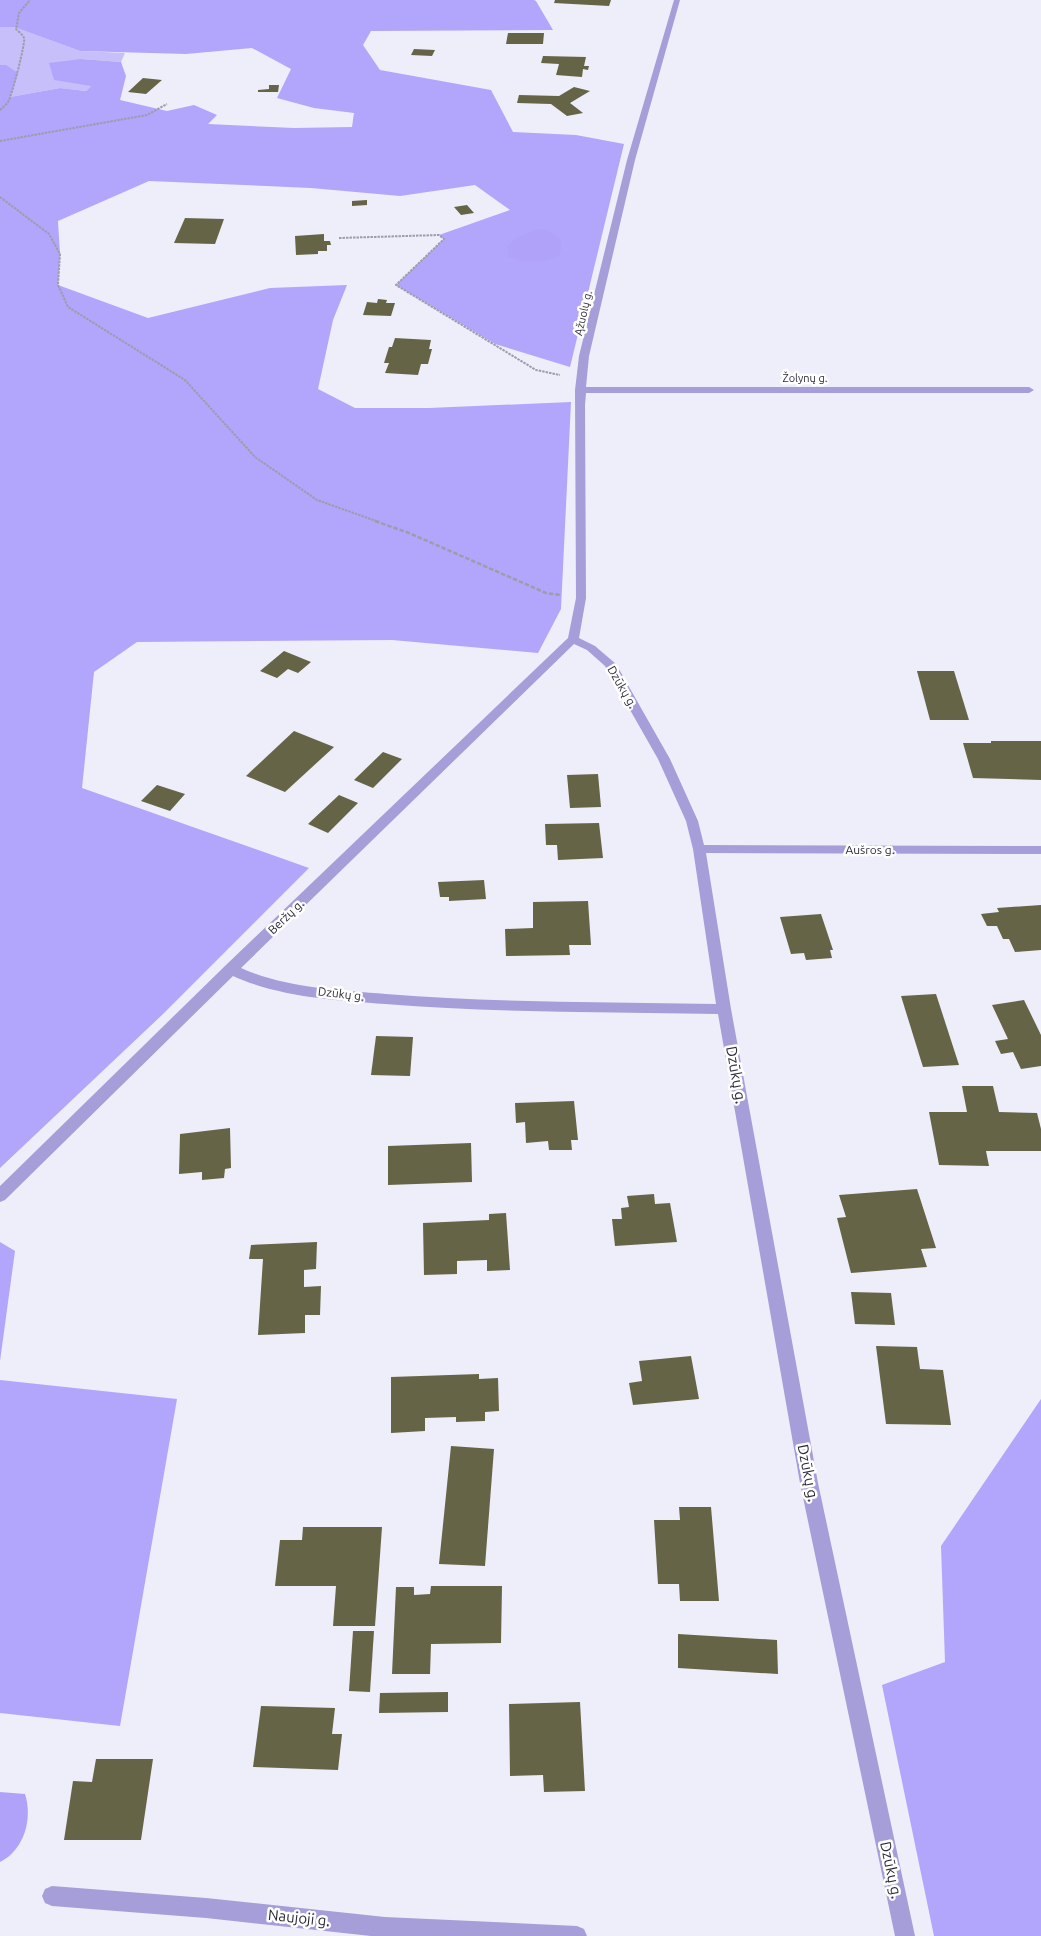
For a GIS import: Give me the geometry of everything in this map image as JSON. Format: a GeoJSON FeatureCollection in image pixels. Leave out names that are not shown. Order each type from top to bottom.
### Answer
{"type":"FeatureCollection","features":[{"type":"Feature","properties":{"kind":"street","name":"Ąžuolų g."},"geometry":{"type":"LineString","coordinates":[[573,639],[581,598],[580,390],[584,356],[631,160],[677,0]]}},
{"type":"Feature","properties":{"kind":"street","name":"Žolynų g."},"geometry":{"type":"LineString","coordinates":[[580,390],[1029,390]]}},
{"type":"Feature","properties":{"kind":"street","name":"Dzūkų g."},"geometry":{"type":"LineString","coordinates":[[573,639],[591,648],[610,664],[664,759],[692,821],[699,848],[724,1009],[809,1484],[905,1936]]}},
{"type":"Feature","properties":{"kind":"street","name":"Beržų g."},"geometry":{"type":"LineString","coordinates":[[0,1196],[231,969],[573,639]]}},
{"type":"Feature","properties":{"kind":"street","name":"Aušros g."},"geometry":{"type":"LineString","coordinates":[[699,848],[1041,850]]}},
{"type":"Feature","properties":{"kind":"street","name":"Dzūkų g."},"geometry":{"type":"LineString","coordinates":[[231,969],[252,979],[281,986],[360,997],[448,1004],[724,1009]]}},
{"type":"Feature","properties":{"kind":"street","name":"Naujoji g."},"geometry":{"type":"LineString","coordinates":[[52,1896],[206,1908],[385,1927],[577,1936]]}},
{"type":"Feature","properties":{"kind":"path"},"geometry":{"type":"LineString","coordinates":[[0,110],[9,101],[18,73],[19,59],[26,43],[24,37],[16,29],[19,13],[30,0]]}},
{"type":"Feature","properties":{"kind":"path"},"geometry":{"type":"LineString","coordinates":[[0,141],[147,116],[167,104]]}},
{"type":"Feature","properties":{"kind":"path"},"geometry":{"type":"LineString","coordinates":[[0,197],[49,234],[60,254],[58,285],[68,307],[185,380],[255,456],[317,500],[409,533],[546,593],[581,598]]}},
{"type":"Feature","properties":{"kind":"path"},"geometry":{"type":"LineString","coordinates":[[339,238],[438,235],[444,239],[396,285],[536,370],[557,375],[582,376]]}},
{"type":"Feature","properties":{"kind":"shaded area"},"geometry":{"type":"Polygon","coordinates":[[[0,0],[534,0],[553,30],[371,31],[363,45],[380,70],[491,90],[513,132],[576,135],[624,144],[570,367],[495,344],[396,285],[444,239],[439,235],[510,210],[475,185],[400,196],[311,188],[149,181],[58,221],[60,254],[58,285],[148,318],[270,288],[347,285],[333,320],[318,389],[355,408],[429,408],[571,402],[561,609],[538,653],[392,640],[137,642],[94,672],[82,788],[309,868],[163,1014],[0,1168],[0,65],[6,65],[18,73],[10,97],[60,88],[86,91],[91,86],[54,80],[49,63],[81,59],[121,62],[126,76],[120,100],[167,111],[194,105],[217,115],[208,124],[294,128],[352,127],[354,113],[314,108],[277,98],[291,69],[252,48],[186,54],[80,51],[14,27],[0,27],[0,0]]]}},
{"type":"Feature","properties":{"kind":"shaded area"},"geometry":{"type":"Polygon","coordinates":[[[0,27],[14,27],[80,51],[125,53],[121,62],[81,59],[91,86],[86,91],[60,88],[10,97],[6,65],[0,65],[0,27]]]}},
{"type":"Feature","properties":{"kind":"shaded area"},"geometry":{"type":"Polygon","coordinates":[[[537,229],[546,229],[560,239],[561,249],[559,257],[534,262],[509,257],[507,247],[517,237],[537,229]]]}},
{"type":"Feature","properties":{"kind":"shaded area"},"geometry":{"type":"Polygon","coordinates":[[[0,1242],[15,1251],[0,1361],[0,1242]]]}},
{"type":"Feature","properties":{"kind":"shaded area"},"geometry":{"type":"Polygon","coordinates":[[[0,1380],[177,1399],[120,1726],[0,1713],[0,1380]]]}},
{"type":"Feature","properties":{"kind":"shaded area"},"geometry":{"type":"Polygon","coordinates":[[[1041,1399],[1041,1936],[934,1936],[882,1685],[945,1662],[941,1546],[1041,1399]]]}},
{"type":"Feature","properties":{"kind":"shaded area"},"geometry":{"type":"Polygon","coordinates":[[[0,1792],[25,1794],[28,1813],[21,1842],[8,1857],[0,1862],[0,1792]]]}},
{"type":"Feature","properties":{"kind":"building"},"geometry":{"type":"Polygon","coordinates":[[[555,0],[611,0],[609,6],[554,3],[555,0]]]}},
{"type":"Feature","properties":{"kind":"building"},"geometry":{"type":"Polygon","coordinates":[[[508,33],[544,33],[543,44],[506,44],[508,33]]]}},
{"type":"Feature","properties":{"kind":"building"},"geometry":{"type":"Polygon","coordinates":[[[414,49],[435,50],[432,56],[411,55],[414,49]]]}},
{"type":"Feature","properties":{"kind":"building"},"geometry":{"type":"Polygon","coordinates":[[[543,56],[586,57],[584,66],[589,66],[588,70],[583,69],[582,77],[556,75],[559,64],[541,63],[543,56]]]}},
{"type":"Feature","properties":{"kind":"building"},"geometry":{"type":"Polygon","coordinates":[[[143,78],[162,80],[146,94],[128,92],[143,78]]]}},
{"type":"Feature","properties":{"kind":"building"},"geometry":{"type":"Polygon","coordinates":[[[269,85],[279,85],[278,92],[258,92],[258,90],[269,89],[269,85]]]}},
{"type":"Feature","properties":{"kind":"building"},"geometry":{"type":"Polygon","coordinates":[[[574,87],[590,91],[570,103],[583,113],[567,116],[551,104],[517,103],[519,95],[559,96],[574,87]]]}},
{"type":"Feature","properties":{"kind":"building"},"geometry":{"type":"Polygon","coordinates":[[[367,200],[367,205],[352,206],[352,201],[367,200]]]}},
{"type":"Feature","properties":{"kind":"building"},"geometry":{"type":"Polygon","coordinates":[[[467,205],[474,213],[461,215],[454,207],[467,205]]]}},
{"type":"Feature","properties":{"kind":"building"},"geometry":{"type":"Polygon","coordinates":[[[185,218],[224,219],[215,244],[174,243],[185,218]]]}},
{"type":"Feature","properties":{"kind":"building"},"geometry":{"type":"Polygon","coordinates":[[[324,234],[324,241],[330,241],[331,245],[327,245],[327,251],[318,251],[318,254],[296,255],[295,236],[324,234]]]}},
{"type":"Feature","properties":{"kind":"building"},"geometry":{"type":"Polygon","coordinates":[[[378,299],[387,300],[386,303],[395,303],[391,316],[363,315],[367,302],[377,303],[378,299]]]}},
{"type":"Feature","properties":{"kind":"building"},"geometry":{"type":"Polygon","coordinates":[[[395,338],[431,340],[429,349],[432,349],[428,364],[421,364],[418,375],[385,373],[389,363],[384,363],[389,347],[392,347],[395,338]]]}},
{"type":"Feature","properties":{"kind":"building"},"geometry":{"type":"Polygon","coordinates":[[[284,651],[311,662],[298,673],[288,669],[277,678],[260,671],[284,651]]]}},
{"type":"Feature","properties":{"kind":"building"},"geometry":{"type":"Polygon","coordinates":[[[917,671],[954,671],[969,720],[930,720],[917,671]]]}},
{"type":"Feature","properties":{"kind":"building"},"geometry":{"type":"Polygon","coordinates":[[[294,731],[334,747],[285,792],[246,776],[294,731]]]}},
{"type":"Feature","properties":{"kind":"building"},"geometry":{"type":"Polygon","coordinates":[[[991,741],[1041,741],[1041,780],[973,778],[963,743],[991,743],[991,741]]]}},
{"type":"Feature","properties":{"kind":"building"},"geometry":{"type":"Polygon","coordinates":[[[383,752],[402,759],[373,788],[354,780],[383,752]]]}},
{"type":"Feature","properties":{"kind":"building"},"geometry":{"type":"Polygon","coordinates":[[[598,774],[601,807],[570,808],[567,775],[598,774]]]}},
{"type":"Feature","properties":{"kind":"building"},"geometry":{"type":"Polygon","coordinates":[[[157,785],[185,794],[170,811],[141,801],[157,785]]]}},
{"type":"Feature","properties":{"kind":"building"},"geometry":{"type":"Polygon","coordinates":[[[339,795],[358,803],[328,833],[308,824],[339,795]]]}},
{"type":"Feature","properties":{"kind":"building"},"geometry":{"type":"Polygon","coordinates":[[[599,823],[603,858],[558,860],[557,845],[546,845],[545,824],[599,823]]]}},
{"type":"Feature","properties":{"kind":"building"},"geometry":{"type":"Polygon","coordinates":[[[484,880],[486,899],[449,901],[449,897],[440,897],[438,882],[484,880]]]}},
{"type":"Feature","properties":{"kind":"building"},"geometry":{"type":"Polygon","coordinates":[[[588,901],[591,945],[569,945],[570,955],[506,956],[505,929],[533,928],[533,902],[588,901]]]}},
{"type":"Feature","properties":{"kind":"building"},"geometry":{"type":"Polygon","coordinates":[[[1041,905],[1041,950],[1015,952],[1009,939],[1003,939],[997,926],[987,926],[981,914],[999,912],[997,908],[1041,905]]]}},
{"type":"Feature","properties":{"kind":"building"},"geometry":{"type":"Polygon","coordinates":[[[821,914],[833,950],[830,950],[832,958],[806,960],[804,953],[791,954],[780,917],[821,914]]]}},
{"type":"Feature","properties":{"kind":"building"},"geometry":{"type":"Polygon","coordinates":[[[936,994],[959,1065],[923,1067],[901,996],[936,994]]]}},
{"type":"Feature","properties":{"kind":"building"},"geometry":{"type":"Polygon","coordinates":[[[1024,1000],[1041,1035],[1041,1066],[1021,1069],[1013,1052],[1001,1054],[995,1041],[1008,1039],[992,1005],[1024,1000]]]}},
{"type":"Feature","properties":{"kind":"building"},"geometry":{"type":"Polygon","coordinates":[[[376,1036],[413,1037],[410,1076],[371,1075],[376,1036]]]}},
{"type":"Feature","properties":{"kind":"building"},"geometry":{"type":"Polygon","coordinates":[[[962,1086],[993,1086],[999,1112],[1037,1113],[1041,1129],[1041,1151],[986,1151],[989,1166],[939,1165],[929,1112],[967,1112],[962,1086]]]}},
{"type":"Feature","properties":{"kind":"building"},"geometry":{"type":"Polygon","coordinates":[[[574,1101],[578,1140],[571,1140],[572,1150],[549,1150],[548,1141],[526,1143],[525,1122],[516,1123],[515,1103],[574,1101]]]}},
{"type":"Feature","properties":{"kind":"building"},"geometry":{"type":"Polygon","coordinates":[[[230,1128],[231,1168],[225,1169],[224,1178],[202,1180],[202,1172],[179,1174],[180,1134],[230,1128]]]}},
{"type":"Feature","properties":{"kind":"building"},"geometry":{"type":"Polygon","coordinates":[[[471,1143],[472,1182],[388,1185],[388,1146],[471,1143]]]}},
{"type":"Feature","properties":{"kind":"building"},"geometry":{"type":"Polygon","coordinates":[[[917,1189],[936,1248],[921,1249],[927,1267],[851,1273],[837,1218],[846,1217],[839,1195],[917,1189]]]}},
{"type":"Feature","properties":{"kind":"building"},"geometry":{"type":"Polygon","coordinates":[[[654,1194],[655,1204],[670,1203],[677,1242],[615,1246],[612,1219],[622,1219],[621,1208],[629,1207],[627,1196],[654,1194]]]}},
{"type":"Feature","properties":{"kind":"building"},"geometry":{"type":"Polygon","coordinates":[[[506,1213],[510,1270],[487,1271],[487,1260],[457,1261],[457,1274],[424,1275],[423,1223],[489,1220],[489,1214],[506,1213]]]}},
{"type":"Feature","properties":{"kind":"building"},"geometry":{"type":"Polygon","coordinates":[[[317,1242],[316,1269],[304,1270],[304,1287],[321,1286],[320,1315],[305,1315],[305,1333],[258,1335],[263,1259],[249,1259],[251,1245],[317,1242]]]}},
{"type":"Feature","properties":{"kind":"building"},"geometry":{"type":"Polygon","coordinates":[[[851,1292],[891,1293],[895,1325],[855,1324],[851,1292]]]}},
{"type":"Feature","properties":{"kind":"building"},"geometry":{"type":"Polygon","coordinates":[[[876,1346],[917,1347],[920,1369],[943,1370],[951,1425],[886,1424],[876,1346]]]}},
{"type":"Feature","properties":{"kind":"building"},"geometry":{"type":"Polygon","coordinates":[[[691,1356],[699,1399],[633,1405],[629,1383],[642,1381],[639,1361],[691,1356]]]}},
{"type":"Feature","properties":{"kind":"building"},"geometry":{"type":"Polygon","coordinates":[[[479,1374],[479,1379],[498,1378],[499,1411],[485,1412],[485,1421],[456,1422],[456,1417],[425,1418],[425,1431],[391,1433],[391,1377],[479,1374]]]}},
{"type":"Feature","properties":{"kind":"building"},"geometry":{"type":"Polygon","coordinates":[[[451,1446],[494,1449],[485,1566],[439,1564],[451,1446]]]}},
{"type":"Feature","properties":{"kind":"building"},"geometry":{"type":"Polygon","coordinates":[[[679,1507],[711,1507],[719,1601],[680,1601],[679,1584],[658,1584],[654,1520],[680,1520],[679,1507]]]}},
{"type":"Feature","properties":{"kind":"building"},"geometry":{"type":"Polygon","coordinates":[[[303,1527],[382,1527],[375,1626],[333,1626],[336,1586],[275,1586],[280,1540],[302,1540],[303,1527]]]}},
{"type":"Feature","properties":{"kind":"building"},"geometry":{"type":"Polygon","coordinates":[[[431,1586],[502,1586],[501,1643],[431,1644],[430,1674],[392,1674],[396,1587],[414,1587],[414,1595],[430,1594],[431,1586]]]}},
{"type":"Feature","properties":{"kind":"building"},"geometry":{"type":"Polygon","coordinates":[[[353,1631],[374,1631],[370,1692],[349,1691],[353,1631]]]}},
{"type":"Feature","properties":{"kind":"building"},"geometry":{"type":"Polygon","coordinates":[[[678,1634],[777,1640],[778,1674],[678,1668],[678,1634]]]}},
{"type":"Feature","properties":{"kind":"building"},"geometry":{"type":"Polygon","coordinates":[[[448,1692],[448,1712],[379,1713],[380,1693],[448,1692]]]}},
{"type":"Feature","properties":{"kind":"building"},"geometry":{"type":"Polygon","coordinates":[[[580,1702],[585,1791],[544,1792],[543,1775],[510,1776],[509,1704],[580,1702]]]}},
{"type":"Feature","properties":{"kind":"building"},"geometry":{"type":"Polygon","coordinates":[[[261,1706],[335,1708],[332,1734],[342,1734],[338,1770],[253,1767],[261,1706]]]}},
{"type":"Feature","properties":{"kind":"building"},"geometry":{"type":"Polygon","coordinates":[[[96,1759],[153,1759],[141,1840],[64,1840],[73,1781],[92,1782],[96,1759]]]}}]}
